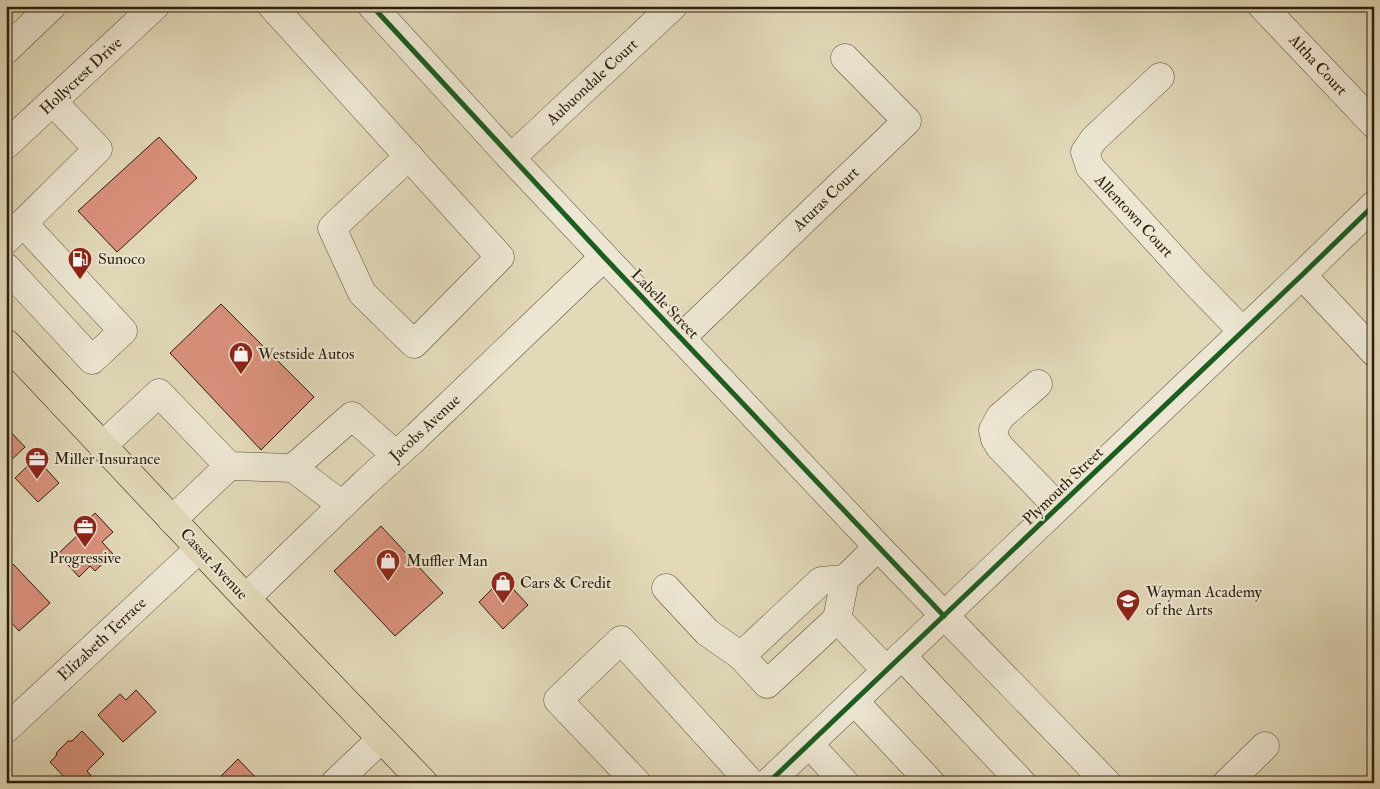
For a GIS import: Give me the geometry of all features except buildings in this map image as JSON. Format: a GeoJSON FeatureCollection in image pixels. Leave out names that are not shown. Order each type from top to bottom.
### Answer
{"type":"FeatureCollection","features":[{"type":"Feature","properties":{"kind":"main road","name":"Cassat Avenue"},"geometry":{"type":"LineString","coordinates":[[9,352],[102,446],[424,783]]}},
{"type":"Feature","properties":{"kind":"street"},"geometry":{"type":"LineString","coordinates":[[6,50],[52,6]]}},
{"type":"Feature","properties":{"kind":"street","name":"Hollycrest Drive"},"geometry":{"type":"LineString","coordinates":[[8,139],[53,102],[155,6]]}},
{"type":"Feature","properties":{"kind":"street"},"geometry":{"type":"LineString","coordinates":[[272,6],[409,156],[500,256],[414,344],[362,293],[332,228],[409,156]]}},
{"type":"Feature","properties":{"kind":"street","name":"Labelle Street"},"geometry":{"type":"LineString","coordinates":[[372,6],[511,158],[878,547],[1107,783]]}},
{"type":"Feature","properties":{"kind":"street","name":"Aubuondale Court"},"geometry":{"type":"LineString","coordinates":[[511,158],[673,6]]}},
{"type":"Feature","properties":{"kind":"street","name":"Altha Court"},"geometry":{"type":"LineString","coordinates":[[1262,6],[1374,124]]}},
{"type":"Feature","properties":{"kind":"street","name":"Aturas Court"},"geometry":{"type":"LineString","coordinates":[[681,338],[907,122],[845,58]]}},
{"type":"Feature","properties":{"kind":"street","name":"Allentown Court"},"geometry":{"type":"LineString","coordinates":[[1160,77],[1094,139],[1085,152],[1090,167],[1242,331]]}},
{"type":"Feature","properties":{"kind":"street"},"geometry":{"type":"LineString","coordinates":[[6,267],[92,360],[122,331],[14,232],[98,149],[53,102]]}},
{"type":"Feature","properties":{"kind":"street","name":"Plymouth Street"},"geometry":{"type":"LineString","coordinates":[[768,783],[1374,205]]}},
{"type":"Feature","properties":{"kind":"street","name":"Jacobs Avenue"},"geometry":{"type":"LineString","coordinates":[[246,598],[604,257]]}},
{"type":"Feature","properties":{"kind":"street"},"geometry":{"type":"LineString","coordinates":[[1302,275],[1374,352]]}},
{"type":"Feature","properties":{"kind":"street"},"geometry":{"type":"LineString","coordinates":[[1038,384],[1000,417],[993,430],[995,439],[1000,447],[1058,507]]}},
{"type":"Feature","properties":{"kind":"street"},"geometry":{"type":"LineString","coordinates":[[102,446],[160,393],[229,466],[293,468],[342,505]]}},
{"type":"Feature","properties":{"kind":"street"},"geometry":{"type":"LineString","coordinates":[[293,468],[352,416],[396,455]]}},
{"type":"Feature","properties":{"kind":"street"},"geometry":{"type":"LineString","coordinates":[[172,520],[229,466]]}},
{"type":"Feature","properties":{"kind":"street"},"geometry":{"type":"LineString","coordinates":[[666,588],[707,632],[740,656],[767,684],[837,619],[845,579],[878,547]]}},
{"type":"Feature","properties":{"kind":"street","name":"Elizabeth Terrace"},"geometry":{"type":"LineString","coordinates":[[6,729],[199,549]]}},
{"type":"Feature","properties":{"kind":"street"},"geometry":{"type":"LineString","coordinates":[[740,656],[821,581],[845,579]]}},
{"type":"Feature","properties":{"kind":"street"},"geometry":{"type":"LineString","coordinates":[[837,619],[894,663],[1022,783]]}},
{"type":"Feature","properties":{"kind":"street"},"geometry":{"type":"LineString","coordinates":[[637,783],[558,700],[621,640],[751,783]]}},
{"type":"Feature","properties":{"kind":"street"},"geometry":{"type":"LineString","coordinates":[[854,701],[931,783]]}},
{"type":"Feature","properties":{"kind":"street"},"geometry":{"type":"LineString","coordinates":[[335,783],[381,738]]}},
{"type":"Feature","properties":{"kind":"street"},"geometry":{"type":"LineString","coordinates":[[809,744],[845,783]]}},
{"type":"Feature","properties":{"kind":"street"},"geometry":{"type":"LineString","coordinates":[[1226,783],[1265,746]]}},
{"type":"Feature","properties":{"kind":"cycle path"},"geometry":{"type":"LineString","coordinates":[[372,6],[604,257],[944,616]]}},
{"type":"Feature","properties":{"kind":"cycle path"},"geometry":{"type":"LineString","coordinates":[[768,783],[1374,205]]}},
{"type":"Feature","properties":{"kind":"place","name":"Sunoco"},"geometry":{"type":"Point","coordinates":[80,280]}},
{"type":"Feature","properties":{"kind":"place","name":"Westside Autos"},"geometry":{"type":"Point","coordinates":[241,375]}},
{"type":"Feature","properties":{"kind":"place","name":"Miller Insurance"},"geometry":{"type":"Point","coordinates":[37,480]}},
{"type":"Feature","properties":{"kind":"place","name":"Progressive"},"geometry":{"type":"Point","coordinates":[85,548]}},
{"type":"Feature","properties":{"kind":"place","name":"Muffler Man"},"geometry":{"type":"Point","coordinates":[388,582]}},
{"type":"Feature","properties":{"kind":"place","name":"Cars & Credit"},"geometry":{"type":"Point","coordinates":[503,604]}},
{"type":"Feature","properties":{"kind":"place","name":"Wayman Academy of the Arts"},"geometry":{"type":"Point","coordinates":[1128,622]}}]}
